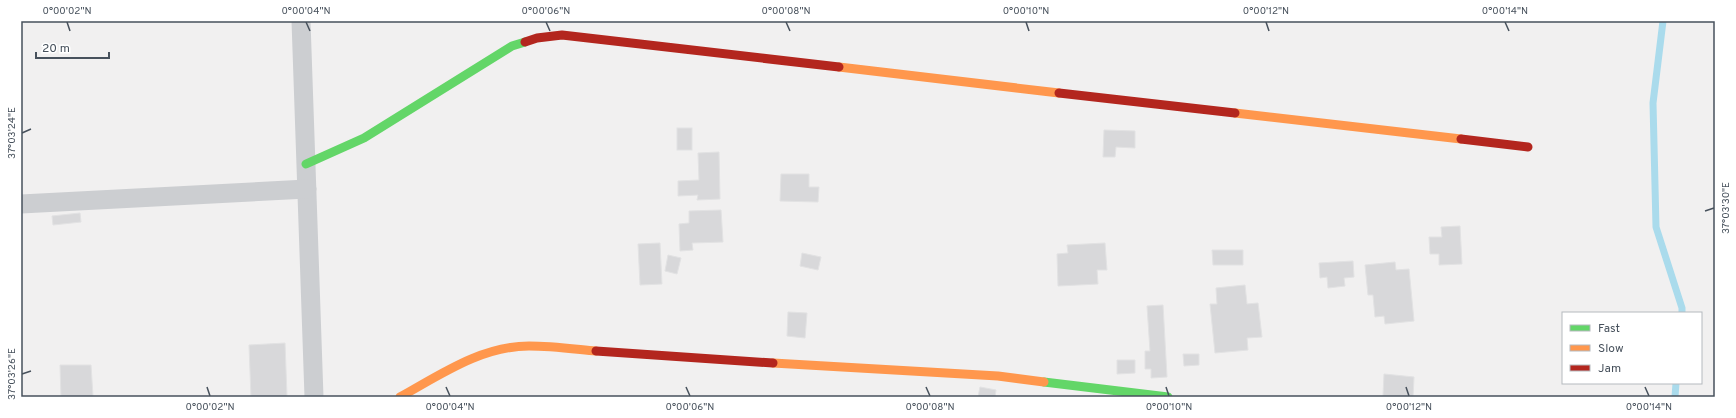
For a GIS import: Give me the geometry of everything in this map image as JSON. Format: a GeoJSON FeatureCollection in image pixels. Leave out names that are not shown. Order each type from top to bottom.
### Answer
{"type":"FeatureCollection","features":[{"type":"Feature","properties":{"kind":"street"},"geometry":{"type":"LineString","coordinates":[[301,21],[314,397]]}},
{"type":"Feature","properties":{"kind":"street"},"geometry":{"type":"LineString","coordinates":[[306,164],[364,138],[512,46],[537,38],[562,35],[1528,147]]}},
{"type":"Feature","properties":{"kind":"street"},"geometry":{"type":"LineString","coordinates":[[21,204],[307,189]]}},
{"type":"Feature","properties":{"kind":"street"},"geometry":{"type":"LineString","coordinates":[[400,397],[468,359],[497,350],[528,346],[695,358],[998,376],[1168,397]]}},
{"type":"Feature","properties":{"kind":"building"},"geometry":{"type":"Polygon","coordinates":[[[677,128],[692,128],[692,150],[677,150],[677,128]]]}},
{"type":"Feature","properties":{"kind":"building"},"geometry":{"type":"Polygon","coordinates":[[[1104,130],[1135,131],[1135,148],[1116,147],[1115,157],[1103,157],[1104,130]]]}},
{"type":"Feature","properties":{"kind":"building"},"geometry":{"type":"Polygon","coordinates":[[[719,152],[720,199],[697,200],[698,195],[678,196],[678,181],[699,180],[698,153],[719,152]]]}},
{"type":"Feature","properties":{"kind":"building"},"geometry":{"type":"Polygon","coordinates":[[[781,174],[809,174],[809,187],[819,187],[818,202],[780,201],[781,174]]]}},
{"type":"Feature","properties":{"kind":"building"},"geometry":{"type":"Polygon","coordinates":[[[721,210],[723,242],[692,243],[693,250],[680,251],[679,224],[689,223],[689,211],[721,210]]]}},
{"type":"Feature","properties":{"kind":"building"},"geometry":{"type":"Polygon","coordinates":[[[80,213],[81,222],[53,225],[52,216],[80,213]]]}},
{"type":"Feature","properties":{"kind":"building"},"geometry":{"type":"Polygon","coordinates":[[[1460,226],[1462,264],[1439,265],[1439,254],[1430,254],[1429,237],[1442,237],[1441,227],[1460,226]]]}},
{"type":"Feature","properties":{"kind":"building"},"geometry":{"type":"Polygon","coordinates":[[[660,243],[662,284],[640,285],[638,244],[660,243]]]}},
{"type":"Feature","properties":{"kind":"building"},"geometry":{"type":"Polygon","coordinates":[[[1105,243],[1107,270],[1097,270],[1098,284],[1058,286],[1057,254],[1068,253],[1067,245],[1105,243]]]}},
{"type":"Feature","properties":{"kind":"building"},"geometry":{"type":"Polygon","coordinates":[[[1212,250],[1243,250],[1243,265],[1213,265],[1212,250]]]}},
{"type":"Feature","properties":{"kind":"building"},"geometry":{"type":"Polygon","coordinates":[[[802,253],[821,257],[818,270],[800,266],[802,253]]]}},
{"type":"Feature","properties":{"kind":"building"},"geometry":{"type":"Polygon","coordinates":[[[668,255],[681,258],[677,274],[665,271],[668,255]]]}},
{"type":"Feature","properties":{"kind":"building"},"geometry":{"type":"Polygon","coordinates":[[[1353,261],[1354,277],[1344,278],[1345,286],[1328,288],[1327,277],[1320,278],[1319,263],[1353,261]]]}},
{"type":"Feature","properties":{"kind":"building"},"geometry":{"type":"Polygon","coordinates":[[[1395,262],[1396,270],[1409,269],[1414,321],[1385,324],[1384,316],[1375,317],[1373,295],[1368,295],[1365,265],[1395,262]]]}},
{"type":"Feature","properties":{"kind":"building"},"geometry":{"type":"Polygon","coordinates":[[[1245,285],[1247,304],[1258,303],[1262,337],[1247,338],[1248,350],[1215,353],[1210,304],[1217,304],[1216,288],[1245,285]]]}},
{"type":"Feature","properties":{"kind":"building"},"geometry":{"type":"Polygon","coordinates":[[[1163,305],[1167,377],[1151,378],[1151,369],[1145,369],[1145,351],[1150,351],[1147,306],[1163,305]]]}},
{"type":"Feature","properties":{"kind":"building"},"geometry":{"type":"Polygon","coordinates":[[[788,312],[807,313],[805,338],[787,336],[788,312]]]}},
{"type":"Feature","properties":{"kind":"building"},"geometry":{"type":"Polygon","coordinates":[[[285,343],[287,397],[251,397],[249,345],[285,343]]]}},
{"type":"Feature","properties":{"kind":"building"},"geometry":{"type":"Polygon","coordinates":[[[1183,354],[1199,354],[1199,365],[1184,366],[1183,354]]]}},
{"type":"Feature","properties":{"kind":"building"},"geometry":{"type":"Polygon","coordinates":[[[1117,360],[1135,360],[1135,373],[1117,374],[1117,360]]]}},
{"type":"Feature","properties":{"kind":"building"},"geometry":{"type":"Polygon","coordinates":[[[60,365],[91,365],[93,397],[61,397],[60,365]]]}},
{"type":"Feature","properties":{"kind":"building"},"geometry":{"type":"Polygon","coordinates":[[[1384,374],[1414,377],[1413,397],[1383,396],[1384,374]]]}},
{"type":"Feature","properties":{"kind":"building"},"geometry":{"type":"Polygon","coordinates":[[[980,387],[996,390],[995,397],[978,397],[980,387]]]}},
{"type":"Feature","properties":{"kind":"waterway"},"geometry":{"type":"LineString","coordinates":[[1663,21],[1653,103],[1656,227],[1682,312]]}},
{"type":"Feature","properties":{"kind":"waterway"},"geometry":{"type":"LineString","coordinates":[[1675,397],[1676,384]]}},
{"type":"Feature","properties":{"kind":"traffic: fast"},"geometry":{"type":"LineString","coordinates":[[306,164],[364,138],[512,46],[525,42]]}},
{"type":"Feature","properties":{"kind":"traffic: fast"},"geometry":{"type":"LineString","coordinates":[[1044,382],[1168,397]]}},
{"type":"Feature","properties":{"kind":"traffic: slow"},"geometry":{"type":"LineString","coordinates":[[839,67],[1059,93]]}},
{"type":"Feature","properties":{"kind":"traffic: slow"},"geometry":{"type":"LineString","coordinates":[[1235,113],[1461,139]]}},
{"type":"Feature","properties":{"kind":"traffic: slow"},"geometry":{"type":"LineString","coordinates":[[400,397],[462,363],[478,356],[511,347],[554,347],[596,351]]}},
{"type":"Feature","properties":{"kind":"traffic: slow"},"geometry":{"type":"LineString","coordinates":[[773,363],[998,376],[1044,382]]}},
{"type":"Feature","properties":{"kind":"traffic: jam"},"geometry":{"type":"LineString","coordinates":[[525,42],[537,38],[562,35],[839,67]]}},
{"type":"Feature","properties":{"kind":"traffic: jam"},"geometry":{"type":"LineString","coordinates":[[1059,93],[1235,113]]}},
{"type":"Feature","properties":{"kind":"traffic: jam"},"geometry":{"type":"LineString","coordinates":[[1461,139],[1528,147]]}},
{"type":"Feature","properties":{"kind":"traffic: jam"},"geometry":{"type":"LineString","coordinates":[[596,351],[773,363]]}}]}
